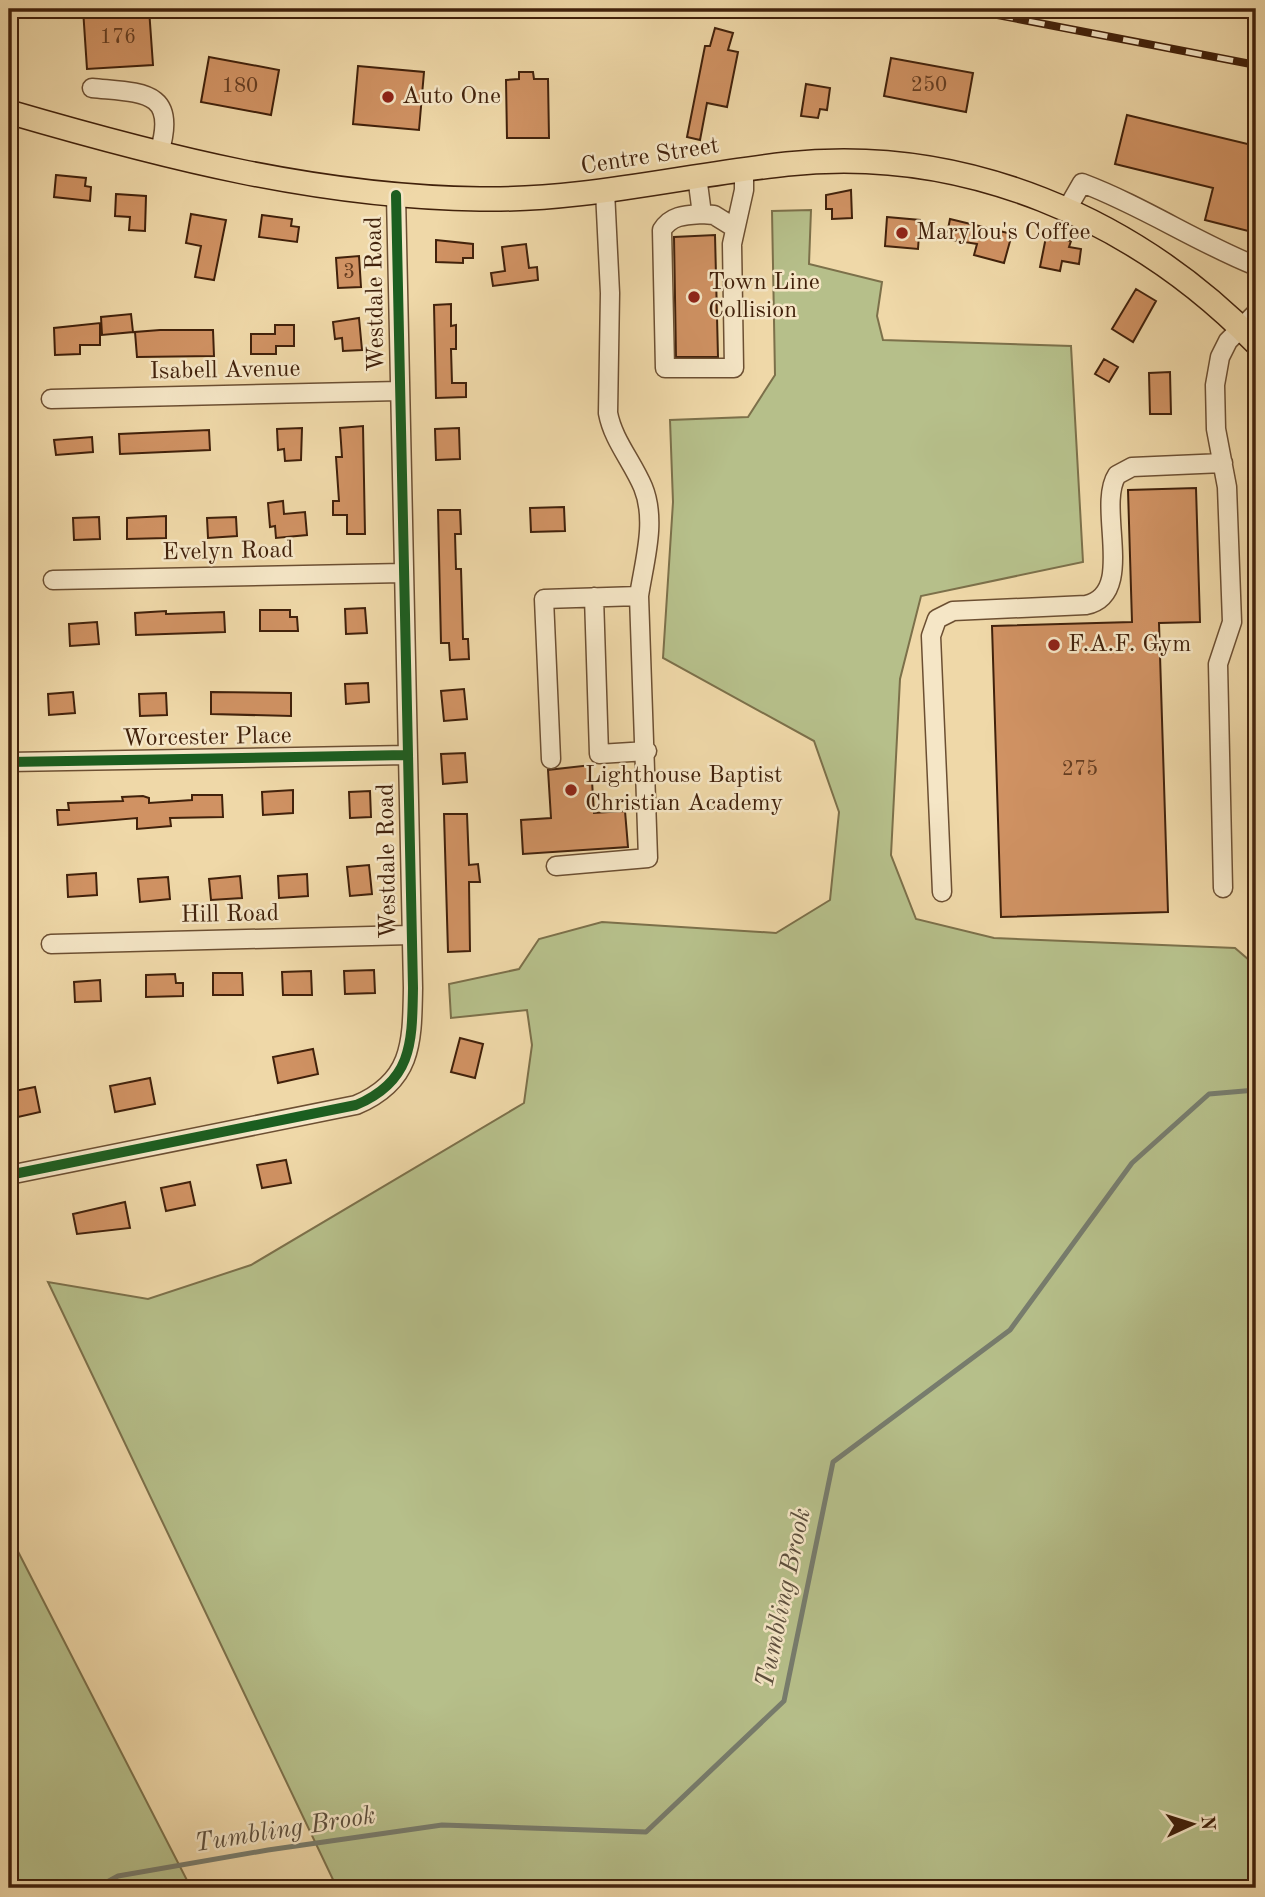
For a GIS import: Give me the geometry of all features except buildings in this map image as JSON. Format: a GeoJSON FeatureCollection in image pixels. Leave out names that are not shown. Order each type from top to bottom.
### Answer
{"type":"FeatureCollection","features":[{"type":"Feature","properties":{"kind":"main road","name":"Centre Street"},"geometry":{"type":"LineString","coordinates":[[9,112],[159,153],[261,176],[396,195],[500,199],[605,191],[744,169],[820,161],[907,165],[982,179],[1067,209],[1106,227],[1163,261],[1251,328]]}},
{"type":"Feature","properties":{"kind":"street"},"geometry":{"type":"LineString","coordinates":[[92,88],[146,93],[158,101],[164,114],[166,130],[159,153]]}},
{"type":"Feature","properties":{"kind":"street"},"geometry":{"type":"LineString","coordinates":[[735,228],[714,215],[702,214],[681,215],[666,223],[662,230],[665,368],[734,368],[732,244],[744,190],[744,169]]}},
{"type":"Feature","properties":{"kind":"street"},"geometry":{"type":"LineString","coordinates":[[697,176],[702,214]]}},
{"type":"Feature","properties":{"kind":"street"},"geometry":{"type":"LineString","coordinates":[[1067,209],[1082,183],[1121,198],[1216,250],[1256,266]]}},
{"type":"Feature","properties":{"kind":"street"},"geometry":{"type":"LineString","coordinates":[[556,866],[648,859],[647,751],[639,596],[647,561],[647,506],[642,485],[613,431],[608,412],[610,293],[605,191]]}},
{"type":"Feature","properties":{"kind":"street","name":"Westdale Road"},"geometry":{"type":"LineString","coordinates":[[9,1175],[338,1110],[376,1096],[399,1073],[411,1045],[396,195]]}},
{"type":"Feature","properties":{"kind":"street"},"geometry":{"type":"LineString","coordinates":[[1223,888],[1218,664],[1232,622],[1227,487],[1216,429],[1215,385],[1223,349],[1251,328]]}},
{"type":"Feature","properties":{"kind":"street","name":"Isabell Avenue"},"geometry":{"type":"LineString","coordinates":[[51,398],[399,391]]}},
{"type":"Feature","properties":{"kind":"street"},"geometry":{"type":"LineString","coordinates":[[942,892],[930,636],[937,619],[953,611],[1086,605],[1097,601],[1111,580],[1111,490],[1117,475],[1132,467],[1223,463]]}},
{"type":"Feature","properties":{"kind":"street","name":"Evelyn Road"},"geometry":{"type":"LineString","coordinates":[[53,580],[403,573]]}},
{"type":"Feature","properties":{"kind":"street"},"geometry":{"type":"LineString","coordinates":[[551,759],[544,599],[639,596]]}},
{"type":"Feature","properties":{"kind":"street"},"geometry":{"type":"LineString","coordinates":[[594,597],[599,754],[647,751]]}},
{"type":"Feature","properties":{"kind":"street","name":"Worcester Place"},"geometry":{"type":"LineString","coordinates":[[9,762],[407,755]]}},
{"type":"Feature","properties":{"kind":"street","name":"Hill Road"},"geometry":{"type":"LineString","coordinates":[[51,944],[410,935]]}},
{"type":"Feature","properties":{"kind":"green space"},"geometry":{"type":"Polygon","coordinates":[[[811,210],[809,264],[882,282],[877,316],[883,340],[1071,346],[1083,562],[921,596],[900,679],[891,855],[916,919],[994,938],[1235,948],[1256,966],[1256,1888],[337,1888],[48,1282],[148,1299],[251,1265],[524,1103],[532,1045],[527,1010],[451,1018],[449,984],[519,969],[539,939],[602,922],[776,933],[830,900],[839,812],[814,741],[663,658],[673,502],[670,420],[748,417],[775,375],[772,211],[811,210]]]}},
{"type":"Feature","properties":{"kind":"green space"},"geometry":{"type":"Polygon","coordinates":[[[9,1534],[191,1888],[9,1888],[9,1534]]]}},
{"type":"Feature","properties":{"kind":"waterway","name":"Tumbling Brook"},"geometry":{"type":"LineString","coordinates":[[96,1888],[118,1876],[268,1850],[442,1825],[646,1832],[784,1701],[833,1462],[1010,1330],[1132,1163],[1209,1094],[1256,1090]]}},
{"type":"Feature","properties":{"kind":"railway"},"geometry":{"type":"LineString","coordinates":[[966,9],[1256,65]]}},
{"type":"Feature","properties":{"kind":"cycle path"},"geometry":{"type":"LineString","coordinates":[[9,1175],[356,1105],[389,1084],[406,1058],[412,1026],[413,988],[396,195]]}},
{"type":"Feature","properties":{"kind":"cycle path"},"geometry":{"type":"LineString","coordinates":[[9,762],[407,755]]}},
{"type":"Feature","properties":{"kind":"place","name":"Auto One"},"geometry":{"type":"Point","coordinates":[388,97]}},
{"type":"Feature","properties":{"kind":"place","name":"Marylou's Coffee"},"geometry":{"type":"Point","coordinates":[902,233]}},
{"type":"Feature","properties":{"kind":"place","name":"Town Line Collision"},"geometry":{"type":"Point","coordinates":[694,297]}},
{"type":"Feature","properties":{"kind":"place","name":"F.A.F. Gym"},"geometry":{"type":"Point","coordinates":[1054,645]}},
{"type":"Feature","properties":{"kind":"place","name":"Lighthouse Baptist Christian Academy"},"geometry":{"type":"Point","coordinates":[571,790]}}]}
